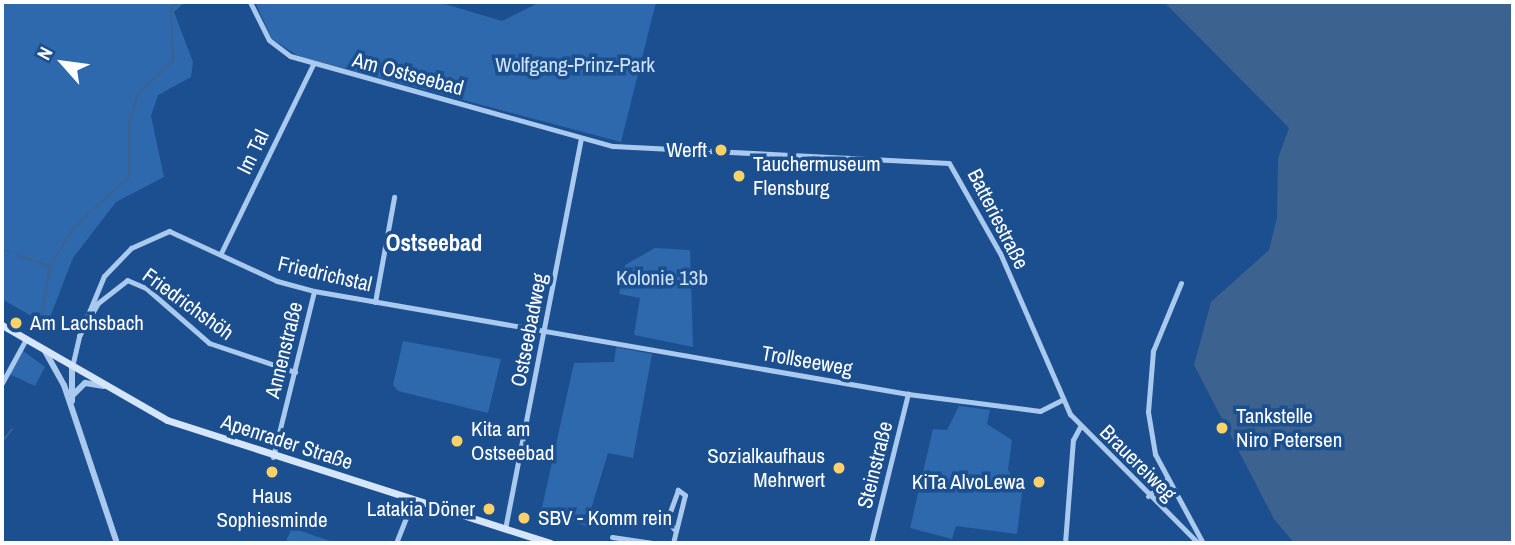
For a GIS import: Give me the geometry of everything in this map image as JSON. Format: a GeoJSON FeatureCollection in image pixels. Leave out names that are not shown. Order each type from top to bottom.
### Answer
{"type":"FeatureCollection","features":[{"type":"Feature","properties":{"kind":"main road","name":"Apenrader Straße"},"geometry":{"type":"LineString","coordinates":[[2,325],[167,420],[273,457],[551,543]]}},
{"type":"Feature","properties":{"kind":"street","name":"Am Ostseebad"},"geometry":{"type":"LineString","coordinates":[[244,2],[251,4],[276,48],[313,64],[581,138]]}},
{"type":"Feature","properties":{"kind":"street","name":"Im Tal"},"geometry":{"type":"LineString","coordinates":[[221,253],[313,64]]}},
{"type":"Feature","properties":{"kind":"street","name":"Ostseebadweg"},"geometry":{"type":"LineString","coordinates":[[505,529],[581,138]]}},
{"type":"Feature","properties":{"kind":"street","name":"Batteriestraße"},"geometry":{"type":"LineString","coordinates":[[581,138],[626,148],[948,163],[1000,253],[1062,400]]}},
{"type":"Feature","properties":{"kind":"street"},"geometry":{"type":"LineString","coordinates":[[375,302],[394,197]]}},
{"type":"Feature","properties":{"kind":"street","name":"Friedrichstal"},"geometry":{"type":"LineString","coordinates":[[79,336],[104,276],[150,235],[176,232],[278,281],[375,302],[545,331]]}},
{"type":"Feature","properties":{"kind":"street","name":"Friedrichshöh"},"geometry":{"type":"LineString","coordinates":[[72,367],[79,336],[107,293],[127,280],[146,288],[209,343],[295,372]]}},
{"type":"Feature","properties":{"kind":"street"},"geometry":{"type":"LineString","coordinates":[[1181,284],[1158,332],[1147,396],[1155,454],[1200,543]]}},
{"type":"Feature","properties":{"kind":"street","name":"Annenstraße"},"geometry":{"type":"LineString","coordinates":[[273,457],[314,290]]}},
{"type":"Feature","properties":{"kind":"street","name":"Trollseeweg"},"geometry":{"type":"LineString","coordinates":[[545,331],[908,394],[1040,411],[1062,400]]}},
{"type":"Feature","properties":{"kind":"street"},"geometry":{"type":"LineString","coordinates":[[2,383],[26,339]]}},
{"type":"Feature","properties":{"kind":"street"},"geometry":{"type":"LineString","coordinates":[[45,351],[64,385],[117,543]]}},
{"type":"Feature","properties":{"kind":"street"},"geometry":{"type":"LineString","coordinates":[[64,385],[72,367]]}},
{"type":"Feature","properties":{"kind":"street"},"geometry":{"type":"LineString","coordinates":[[72,367],[73,413]]}},
{"type":"Feature","properties":{"kind":"street"},"geometry":{"type":"LineString","coordinates":[[72,397],[85,383],[104,386]]}},
{"type":"Feature","properties":{"kind":"street","name":"Steinstraße"},"geometry":{"type":"LineString","coordinates":[[871,543],[908,394]]}},
{"type":"Feature","properties":{"kind":"street","name":"Brauereiweg"},"geometry":{"type":"LineString","coordinates":[[1062,400],[1080,428],[1200,543]]}},
{"type":"Feature","properties":{"kind":"street"},"geometry":{"type":"LineString","coordinates":[[1065,543],[1073,440],[1080,428]]}},
{"type":"Feature","properties":{"kind":"street"},"geometry":{"type":"LineString","coordinates":[[1148,496],[1167,479]]}},
{"type":"Feature","properties":{"kind":"street"},"geometry":{"type":"LineString","coordinates":[[673,543],[676,531],[685,495],[678,490],[667,522],[676,531]]}},
{"type":"Feature","properties":{"kind":"street"},"geometry":{"type":"LineString","coordinates":[[399,542],[413,500]]}},
{"type":"Feature","properties":{"kind":"street"},"geometry":{"type":"LineString","coordinates":[[612,537],[653,543]]}},
{"type":"Feature","properties":{"kind":"green space"},"geometry":{"type":"Polygon","coordinates":[[[2,2],[185,2],[174,12],[193,62],[191,77],[158,95],[151,116],[164,177],[116,202],[73,258],[47,325],[2,299],[2,2]]]}},
{"type":"Feature","properties":{"kind":"green space","name":"Wolfgang-Prinz-Park"},"geometry":{"type":"Polygon","coordinates":[[[255,2],[438,2],[502,21],[540,2],[656,2],[621,142],[298,56],[272,39],[255,2]]]}},
{"type":"Feature","properties":{"kind":"green space","name":"Kolonie 13b"},"geometry":{"type":"Polygon","coordinates":[[[655,248],[690,250],[693,347],[634,335],[640,298],[619,294],[625,265],[655,248]]]}},
{"type":"Feature","properties":{"kind":"green space"},"geometry":{"type":"Polygon","coordinates":[[[403,341],[501,359],[488,413],[398,391],[393,385],[403,341]]]}},
{"type":"Feature","properties":{"kind":"green space"},"geometry":{"type":"Polygon","coordinates":[[[616,347],[652,354],[633,458],[608,453],[586,526],[541,512],[574,363],[614,362],[616,347]]]}},
{"type":"Feature","properties":{"kind":"green space"},"geometry":{"type":"Polygon","coordinates":[[[23,351],[45,367],[35,386],[9,374],[23,351]]]}},
{"type":"Feature","properties":{"kind":"green space"},"geometry":{"type":"Polygon","coordinates":[[[959,406],[990,410],[987,424],[1012,440],[1008,470],[1022,493],[1017,534],[956,526],[952,539],[910,528],[933,429],[947,430],[959,406]]]}},
{"type":"Feature","properties":{"kind":"green space"},"geometry":{"type":"Polygon","coordinates":[[[292,528],[336,543],[285,543],[292,528]]]}},
{"type":"Feature","properties":{"kind":"shaded area"},"geometry":{"type":"Polygon","coordinates":[[[1164,2],[1513,2],[1513,543],[1294,543],[1274,519],[1194,365],[1211,302],[1269,250],[1277,218],[1278,158],[1289,128],[1164,2]]]}},
{"type":"Feature","properties":{"kind":"waterway"},"geometry":{"type":"LineString","coordinates":[[42,315],[50,266],[75,226],[129,177],[129,123],[138,93],[173,61],[171,8],[178,2]]}},
{"type":"Feature","properties":{"kind":"waterway"},"geometry":{"type":"LineString","coordinates":[[2,249],[9,252]]}},
{"type":"Feature","properties":{"kind":"waterway"},"geometry":{"type":"LineString","coordinates":[[17,255],[49,266]]}},
{"type":"Feature","properties":{"kind":"waterway"},"geometry":{"type":"LineString","coordinates":[[2,442],[12,429]]}},
{"type":"Feature","properties":{"kind":"place","name":"Werft"},"geometry":{"type":"Point","coordinates":[721,150]}},
{"type":"Feature","properties":{"kind":"place","name":"Tauchermuseum Flensburg"},"geometry":{"type":"Point","coordinates":[739,176]}},
{"type":"Feature","properties":{"kind":"place","name":"Am Lachsbach"},"geometry":{"type":"Point","coordinates":[16,323]}},
{"type":"Feature","properties":{"kind":"place","name":"Tankstelle Niro Petersen"},"geometry":{"type":"Point","coordinates":[1222,428]}},
{"type":"Feature","properties":{"kind":"place","name":"Kita am Ostseebad"},"geometry":{"type":"Point","coordinates":[457,441]}},
{"type":"Feature","properties":{"kind":"place","name":"Sozialkaufhaus Mehrwert"},"geometry":{"type":"Point","coordinates":[839,468]}},
{"type":"Feature","properties":{"kind":"place","name":"Haus Sophiesminde"},"geometry":{"type":"Point","coordinates":[272,472]}},
{"type":"Feature","properties":{"kind":"place","name":"KiTa AlvoLewa"},"geometry":{"type":"Point","coordinates":[1039,482]}},
{"type":"Feature","properties":{"kind":"place","name":"Latakia Döner"},"geometry":{"type":"Point","coordinates":[489,509]}},
{"type":"Feature","properties":{"kind":"place","name":"SBV - Komm rein"},"geometry":{"type":"Point","coordinates":[524,518]}},
{"type":"Feature","properties":{"kind":"district","name":"Ostseebad"},"geometry":{"type":"Point","coordinates":[434,243]}}]}
